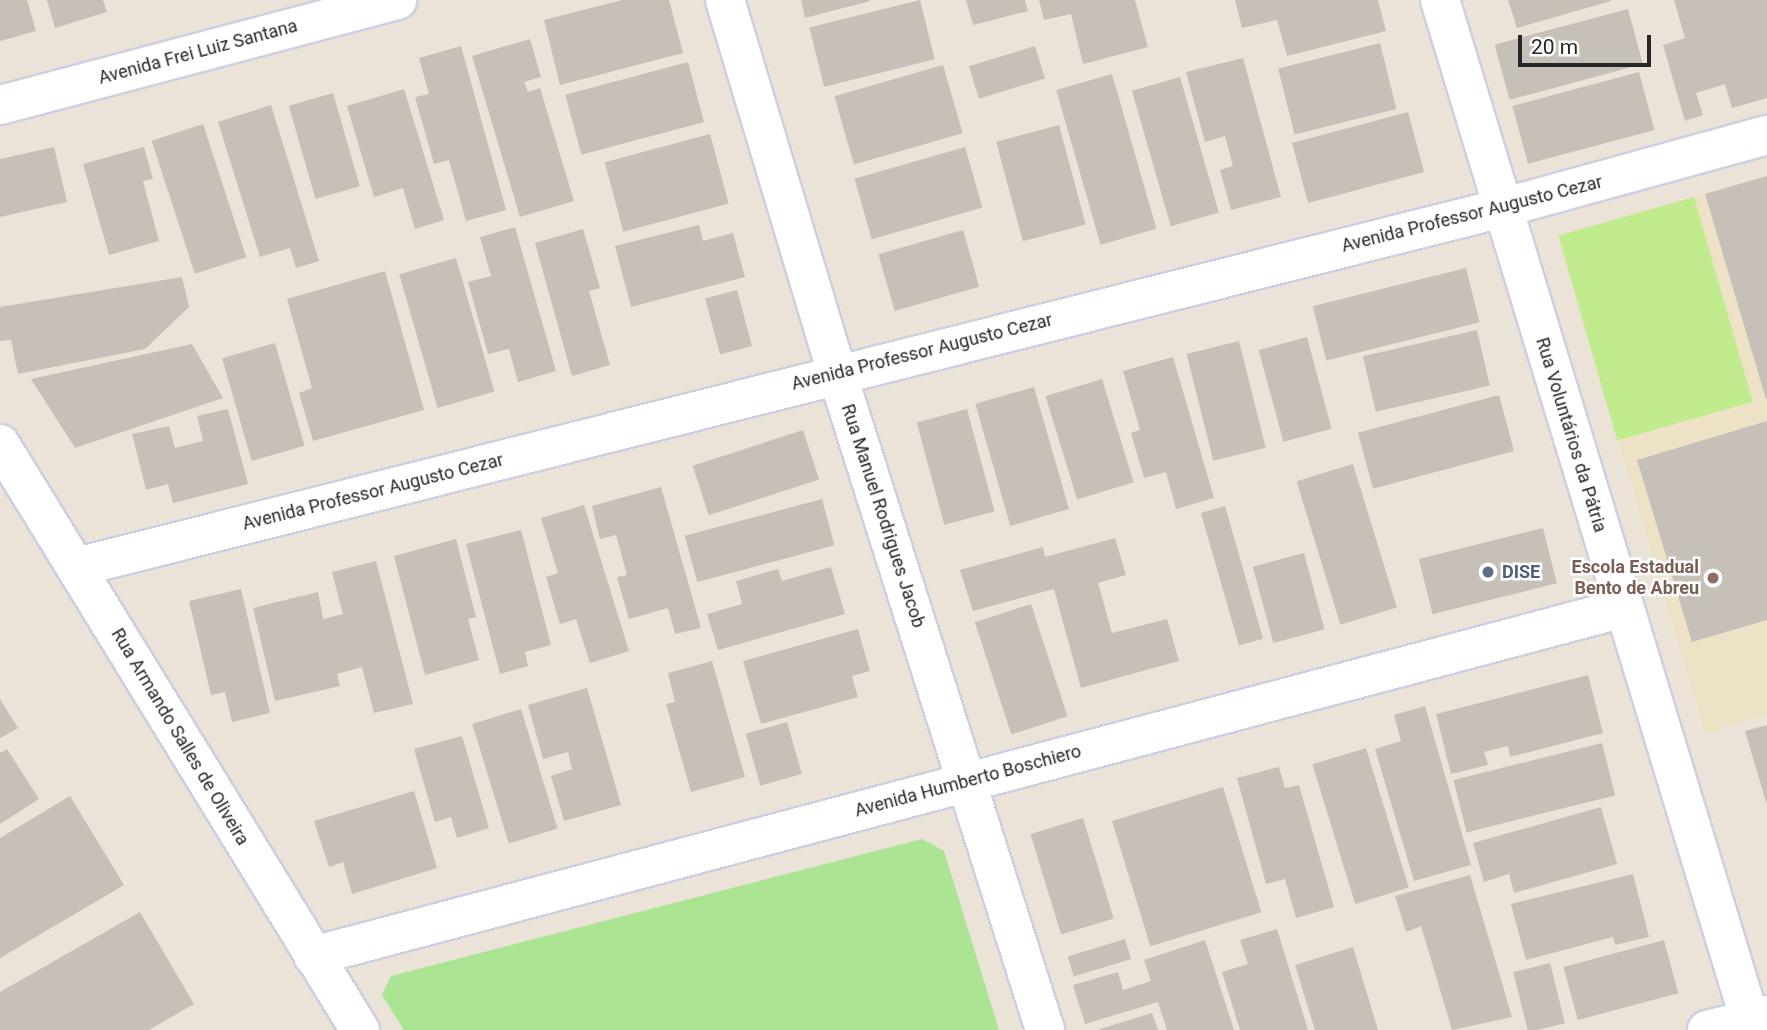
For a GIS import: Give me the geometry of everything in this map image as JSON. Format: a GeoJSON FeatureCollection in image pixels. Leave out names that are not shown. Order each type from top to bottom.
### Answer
{"type":"FeatureCollection","features":[{"type":"Feature","properties":{"kind":"street","name":"Avenida Frei Luiz Santana"},"geometry":{"type":"LineString","coordinates":[[0,105],[397,0]]}},
{"type":"Feature","properties":{"kind":"street","name":"Rua Manuel Rodrigues Jacob"},"geometry":{"type":"LineString","coordinates":[[725,0],[837,373],[1045,1030]]}},
{"type":"Feature","properties":{"kind":"street","name":"Rua Voluntários da Pátria"},"geometry":{"type":"LineString","coordinates":[[1440,0],[1624,608],[1757,1021]]}},
{"type":"Feature","properties":{"kind":"street","name":"Avenida Professor Augusto Cezar"},"geometry":{"type":"LineString","coordinates":[[77,567],[837,373],[1502,208],[1767,135]]}},
{"type":"Feature","properties":{"kind":"street","name":"Rua Armando Salles de Oliveira"},"geometry":{"type":"LineString","coordinates":[[0,444],[360,1030]]}},
{"type":"Feature","properties":{"kind":"street","name":"Avenida Humberto Boschiero"},"geometry":{"type":"LineString","coordinates":[[313,956],[1624,608]]}},
{"type":"Feature","properties":{"kind":"street"},"geometry":{"type":"LineString","coordinates":[[1707,1030],[1757,1021]]}},
{"type":"Feature","properties":{"kind":"shaded area","name":"Escola Estadual Bento de Abreu"},"geometry":{"type":"Polygon","coordinates":[[[1767,176],[1767,715],[1705,734],[1558,235],[1767,176]]]}},
{"type":"Feature","properties":{"kind":"green space"},"geometry":{"type":"Polygon","coordinates":[[[1694,197],[1753,402],[1617,441],[1558,236],[1694,197]]]}},
{"type":"Feature","properties":{"kind":"green space"},"geometry":{"type":"Polygon","coordinates":[[[922,839],[944,851],[999,1030],[404,1030],[382,995],[391,976],[922,839]]]}},
{"type":"Feature","properties":{"kind":"building"},"geometry":{"type":"Polygon","coordinates":[[[0,0],[27,0],[36,31],[0,41],[0,0]]]}},
{"type":"Feature","properties":{"kind":"building"},"geometry":{"type":"Polygon","coordinates":[[[47,0],[103,0],[107,12],[55,28],[47,0]]]}},
{"type":"Feature","properties":{"kind":"building"},"geometry":{"type":"Polygon","coordinates":[[[622,0],[669,0],[683,53],[560,85],[544,20],[622,0]]]}},
{"type":"Feature","properties":{"kind":"building"},"geometry":{"type":"Polygon","coordinates":[[[801,0],[870,0],[870,1],[805,18],[801,0]]]}},
{"type":"Feature","properties":{"kind":"building"},"geometry":{"type":"Polygon","coordinates":[[[920,0],[935,59],[824,87],[809,28],[920,0]]]}},
{"type":"Feature","properties":{"kind":"building"},"geometry":{"type":"Polygon","coordinates":[[[966,0],[1025,0],[1028,11],[973,25],[966,0]]]}},
{"type":"Feature","properties":{"kind":"building"},"geometry":{"type":"Polygon","coordinates":[[[1039,0],[1135,0],[1148,47],[1083,64],[1071,14],[1044,20],[1039,0]]]}},
{"type":"Feature","properties":{"kind":"building"},"geometry":{"type":"Polygon","coordinates":[[[1235,0],[1378,0],[1386,31],[1287,56],[1277,20],[1242,28],[1235,0]]]}},
{"type":"Feature","properties":{"kind":"building"},"geometry":{"type":"Polygon","coordinates":[[[1508,0],[1611,0],[1611,1],[1517,28],[1508,0]]]}},
{"type":"Feature","properties":{"kind":"building"},"geometry":{"type":"Polygon","coordinates":[[[1674,0],[1767,0],[1767,98],[1732,108],[1725,84],[1696,93],[1703,115],[1685,121],[1663,45],[1685,38],[1674,0]]]}},
{"type":"Feature","properties":{"kind":"building"},"geometry":{"type":"Polygon","coordinates":[[[1628,9],[1643,64],[1509,100],[1495,45],[1628,9]]]}},
{"type":"Feature","properties":{"kind":"building"},"geometry":{"type":"Polygon","coordinates":[[[530,39],[541,77],[524,82],[528,92],[540,88],[574,201],[520,217],[472,56],[530,39]]]}},
{"type":"Feature","properties":{"kind":"building"},"geometry":{"type":"Polygon","coordinates":[[[1380,43],[1396,109],[1295,134],[1278,68],[1380,43]]]}},
{"type":"Feature","properties":{"kind":"building"},"geometry":{"type":"Polygon","coordinates":[[[461,46],[506,210],[466,221],[449,160],[434,164],[415,97],[429,94],[419,58],[461,46]]]}},
{"type":"Feature","properties":{"kind":"building"},"geometry":{"type":"Polygon","coordinates":[[[1035,46],[1045,79],[979,99],[969,66],[1035,46]]]}},
{"type":"Feature","properties":{"kind":"building"},"geometry":{"type":"Polygon","coordinates":[[[1243,58],[1281,197],[1231,210],[1220,170],[1233,166],[1225,136],[1205,142],[1186,72],[1243,58]]]}},
{"type":"Feature","properties":{"kind":"building"},"geometry":{"type":"Polygon","coordinates":[[[688,62],[704,122],[581,155],[565,95],[688,62]]]}},
{"type":"Feature","properties":{"kind":"building"},"geometry":{"type":"Polygon","coordinates":[[[943,65],[963,133],[854,164],[834,96],[943,65]]]}},
{"type":"Feature","properties":{"kind":"building"},"geometry":{"type":"Polygon","coordinates":[[[1639,72],[1655,130],[1528,164],[1512,106],[1639,72]]]}},
{"type":"Feature","properties":{"kind":"building"},"geometry":{"type":"Polygon","coordinates":[[[1112,74],[1156,229],[1101,245],[1056,90],[1112,74]]]}},
{"type":"Feature","properties":{"kind":"building"},"geometry":{"type":"Polygon","coordinates":[[[1180,77],[1219,213],[1171,226],[1132,91],[1180,77]]]}},
{"type":"Feature","properties":{"kind":"building"},"geometry":{"type":"Polygon","coordinates":[[[404,89],[444,220],[415,229],[403,188],[374,197],[347,106],[404,89]]]}},
{"type":"Feature","properties":{"kind":"building"},"geometry":{"type":"Polygon","coordinates":[[[333,93],[360,186],[316,199],[289,106],[333,93]]]}},
{"type":"Feature","properties":{"kind":"building"},"geometry":{"type":"Polygon","coordinates":[[[271,105],[319,261],[296,268],[290,248],[260,257],[218,122],[271,105]]]}},
{"type":"Feature","properties":{"kind":"building"},"geometry":{"type":"Polygon","coordinates":[[[1408,112],[1424,172],[1308,203],[1292,143],[1408,112]]]}},
{"type":"Feature","properties":{"kind":"building"},"geometry":{"type":"Polygon","coordinates":[[[203,124],[246,257],[195,274],[152,141],[203,124]]]}},
{"type":"Feature","properties":{"kind":"building"},"geometry":{"type":"Polygon","coordinates":[[[1059,125],[1086,224],[1023,241],[996,142],[1059,125]]]}},
{"type":"Feature","properties":{"kind":"building"},"geometry":{"type":"Polygon","coordinates":[[[710,134],[729,204],[623,232],[605,162],[710,134]]]}},
{"type":"Feature","properties":{"kind":"building"},"geometry":{"type":"Polygon","coordinates":[[[54,147],[67,202],[0,217],[0,159],[54,147]]]}},
{"type":"Feature","properties":{"kind":"building"},"geometry":{"type":"Polygon","coordinates":[[[144,147],[153,179],[143,181],[159,241],[109,255],[83,164],[144,147]]]}},
{"type":"Feature","properties":{"kind":"building"},"geometry":{"type":"Polygon","coordinates":[[[965,147],[982,208],[872,239],[854,179],[965,147]]]}},
{"type":"Feature","properties":{"kind":"building"},"geometry":{"type":"Polygon","coordinates":[[[1767,176],[1767,399],[1766,399],[1705,194],[1767,176]]]}},
{"type":"Feature","properties":{"kind":"building"},"geometry":{"type":"Polygon","coordinates":[[[699,225],[703,241],[733,233],[745,277],[631,307],[615,246],[699,225]]]}},
{"type":"Feature","properties":{"kind":"building"},"geometry":{"type":"Polygon","coordinates":[[[515,227],[556,371],[518,382],[509,349],[488,354],[468,282],[491,276],[480,237],[515,227]]]}},
{"type":"Feature","properties":{"kind":"building"},"geometry":{"type":"Polygon","coordinates":[[[583,229],[600,288],[589,291],[610,365],[572,376],[535,243],[583,229]]]}},
{"type":"Feature","properties":{"kind":"building"},"geometry":{"type":"Polygon","coordinates":[[[963,230],[979,287],[895,311],[878,254],[963,230]]]}},
{"type":"Feature","properties":{"kind":"building"},"geometry":{"type":"Polygon","coordinates":[[[456,258],[494,392],[438,408],[399,274],[456,258]]]}},
{"type":"Feature","properties":{"kind":"building"},"geometry":{"type":"Polygon","coordinates":[[[1466,268],[1480,322],[1326,361],[1313,306],[1466,268]]]}},
{"type":"Feature","properties":{"kind":"building"},"geometry":{"type":"Polygon","coordinates":[[[385,271],[424,410],[313,441],[299,393],[312,388],[287,299],[385,271]]]}},
{"type":"Feature","properties":{"kind":"building"},"geometry":{"type":"Polygon","coordinates":[[[182,277],[189,307],[145,349],[18,374],[11,340],[0,341],[0,307],[182,277]]]}},
{"type":"Feature","properties":{"kind":"building"},"geometry":{"type":"Polygon","coordinates":[[[737,290],[752,346],[720,355],[705,299],[737,290]]]}},
{"type":"Feature","properties":{"kind":"building"},"geometry":{"type":"Polygon","coordinates":[[[1477,330],[1490,386],[1376,412],[1363,356],[1477,330]]]}},
{"type":"Feature","properties":{"kind":"building"},"geometry":{"type":"Polygon","coordinates":[[[1307,337],[1332,429],[1283,442],[1259,350],[1307,337]]]}},
{"type":"Feature","properties":{"kind":"building"},"geometry":{"type":"Polygon","coordinates":[[[1239,341],[1266,448],[1213,461],[1187,354],[1239,341]]]}},
{"type":"Feature","properties":{"kind":"building"},"geometry":{"type":"Polygon","coordinates":[[[275,343],[304,446],[252,461],[222,358],[275,343]]]}},
{"type":"Feature","properties":{"kind":"building"},"geometry":{"type":"Polygon","coordinates":[[[192,344],[223,398],[75,448],[31,379],[192,344]]]}},
{"type":"Feature","properties":{"kind":"building"},"geometry":{"type":"Polygon","coordinates":[[[1173,357],[1214,498],[1176,509],[1166,472],[1144,478],[1131,433],[1140,430],[1123,371],[1173,357]]]}},
{"type":"Feature","properties":{"kind":"building"},"geometry":{"type":"Polygon","coordinates":[[[1102,379],[1134,482],[1077,500],[1046,396],[1102,379]]]}},
{"type":"Feature","properties":{"kind":"building"},"geometry":{"type":"Polygon","coordinates":[[[1034,387],[1069,509],[1010,526],[975,404],[1034,387]]]}},
{"type":"Feature","properties":{"kind":"building"},"geometry":{"type":"Polygon","coordinates":[[[1499,395],[1514,451],[1373,489],[1358,433],[1499,395]]]}},
{"type":"Feature","properties":{"kind":"building"},"geometry":{"type":"Polygon","coordinates":[[[228,409],[248,484],[173,503],[168,484],[146,490],[132,434],[169,426],[175,448],[203,441],[197,416],[228,409]]]}},
{"type":"Feature","properties":{"kind":"building"},"geometry":{"type":"Polygon","coordinates":[[[967,409],[994,511],[944,525],[917,422],[967,409]]]}},
{"type":"Feature","properties":{"kind":"building"},"geometry":{"type":"Polygon","coordinates":[[[1767,421],[1767,620],[1692,642],[1637,460],[1767,421]]]}},
{"type":"Feature","properties":{"kind":"building"},"geometry":{"type":"Polygon","coordinates":[[[803,430],[819,479],[709,515],[693,466],[803,430]]]}},
{"type":"Feature","properties":{"kind":"building"},"geometry":{"type":"Polygon","coordinates":[[[1353,464],[1397,607],[1340,625],[1297,481],[1353,464]]]}},
{"type":"Feature","properties":{"kind":"building"},"geometry":{"type":"Polygon","coordinates":[[[661,487],[701,628],[675,634],[668,608],[629,619],[617,577],[627,575],[616,535],[600,539],[592,506],[661,487]]]}},
{"type":"Feature","properties":{"kind":"building"},"geometry":{"type":"Polygon","coordinates":[[[822,499],[834,545],[697,582],[685,536],[822,499]]]}},
{"type":"Feature","properties":{"kind":"building"},"geometry":{"type":"Polygon","coordinates":[[[584,505],[629,651],[590,663],[576,619],[560,624],[546,577],[558,573],[541,518],[584,505]]]}},
{"type":"Feature","properties":{"kind":"building"},"geometry":{"type":"Polygon","coordinates":[[[1225,506],[1263,639],[1239,646],[1201,513],[1225,506]]]}},
{"type":"Feature","properties":{"kind":"building","name":"DISE"},"geometry":{"type":"Polygon","coordinates":[[[1543,528],[1557,583],[1433,614],[1419,559],[1543,528]]]}},
{"type":"Feature","properties":{"kind":"building"},"geometry":{"type":"Polygon","coordinates":[[[521,530],[551,645],[525,652],[528,666],[500,674],[466,544],[521,530]]]}},
{"type":"Feature","properties":{"kind":"building"},"geometry":{"type":"Polygon","coordinates":[[[1115,538],[1126,575],[1098,583],[1112,633],[1167,619],[1179,661],[1081,688],[1054,589],[973,611],[960,570],[1043,547],[1045,557],[1115,538]]]}},
{"type":"Feature","properties":{"kind":"building"},"geometry":{"type":"Polygon","coordinates":[[[456,539],[476,617],[468,619],[479,660],[425,675],[394,556],[456,539]]]}},
{"type":"Feature","properties":{"kind":"building"},"geometry":{"type":"Polygon","coordinates":[[[1304,553],[1324,629],[1273,643],[1253,567],[1304,553]]]}},
{"type":"Feature","properties":{"kind":"building"},"geometry":{"type":"Polygon","coordinates":[[[376,561],[413,704],[374,713],[362,667],[337,674],[340,686],[275,701],[253,608],[318,592],[323,619],[343,614],[332,572],[376,561]]]}},
{"type":"Feature","properties":{"kind":"building"},"geometry":{"type":"Polygon","coordinates":[[[831,567],[845,614],[718,650],[707,614],[742,604],[736,581],[778,569],[782,581],[831,567]]]}},
{"type":"Feature","properties":{"kind":"building"},"geometry":{"type":"Polygon","coordinates":[[[241,589],[270,713],[232,722],[225,692],[211,695],[189,601],[241,589]]]}},
{"type":"Feature","properties":{"kind":"building"},"geometry":{"type":"Polygon","coordinates":[[[1031,604],[1067,716],[1011,734],[975,622],[1031,604]]]}},
{"type":"Feature","properties":{"kind":"building"},"geometry":{"type":"Polygon","coordinates":[[[858,629],[870,671],[852,676],[858,697],[761,724],[743,661],[858,629]]]}},
{"type":"Feature","properties":{"kind":"building"},"geometry":{"type":"Polygon","coordinates":[[[712,661],[745,777],[691,792],[666,704],[675,702],[668,673],[712,661]]]}},
{"type":"Feature","properties":{"kind":"building"},"geometry":{"type":"Polygon","coordinates":[[[1588,675],[1603,733],[1510,757],[1508,746],[1484,752],[1488,765],[1451,774],[1436,714],[1588,675]]]}},
{"type":"Feature","properties":{"kind":"building"},"geometry":{"type":"Polygon","coordinates":[[[587,688],[621,805],[564,821],[551,776],[572,769],[568,752],[543,759],[528,705],[587,688]]]}},
{"type":"Feature","properties":{"kind":"building"},"geometry":{"type":"Polygon","coordinates":[[[0,699],[18,728],[0,738],[0,699]]]}},
{"type":"Feature","properties":{"kind":"building"},"geometry":{"type":"Polygon","coordinates":[[[1425,706],[1471,865],[1414,881],[1375,749],[1401,741],[1394,715],[1425,706]]]}},
{"type":"Feature","properties":{"kind":"building"},"geometry":{"type":"Polygon","coordinates":[[[521,709],[558,829],[509,843],[472,724],[521,709]]]}},
{"type":"Feature","properties":{"kind":"building"},"geometry":{"type":"Polygon","coordinates":[[[787,722],[802,774],[761,786],[746,734],[787,722]]]}},
{"type":"Feature","properties":{"kind":"building"},"geometry":{"type":"Polygon","coordinates":[[[1767,725],[1767,802],[1766,802],[1745,731],[1767,725]]]}},
{"type":"Feature","properties":{"kind":"building"},"geometry":{"type":"Polygon","coordinates":[[[462,736],[489,828],[457,838],[451,817],[435,822],[414,749],[462,736]]]}},
{"type":"Feature","properties":{"kind":"building"},"geometry":{"type":"Polygon","coordinates":[[[1602,743],[1615,795],[1467,832],[1454,780],[1602,743]]]}},
{"type":"Feature","properties":{"kind":"building"},"geometry":{"type":"Polygon","coordinates":[[[1366,748],[1409,888],[1355,904],[1312,764],[1366,748]]]}},
{"type":"Feature","properties":{"kind":"building"},"geometry":{"type":"Polygon","coordinates":[[[7,749],[39,799],[0,824],[0,753],[7,749]]]}},
{"type":"Feature","properties":{"kind":"building"},"geometry":{"type":"Polygon","coordinates":[[[1279,767],[1285,788],[1299,785],[1334,907],[1296,918],[1285,879],[1266,884],[1237,778],[1279,767]]]}},
{"type":"Feature","properties":{"kind":"building"},"geometry":{"type":"Polygon","coordinates":[[[1223,787],[1261,912],[1150,946],[1112,821],[1223,787]]]}},
{"type":"Feature","properties":{"kind":"building"},"geometry":{"type":"Polygon","coordinates":[[[414,791],[437,868],[352,894],[343,862],[329,867],[314,821],[414,791]]]}},
{"type":"Feature","properties":{"kind":"building"},"geometry":{"type":"Polygon","coordinates":[[[70,796],[124,885],[0,958],[0,838],[70,796]]]}},
{"type":"Feature","properties":{"kind":"building"},"geometry":{"type":"Polygon","coordinates":[[[1601,807],[1617,864],[1514,893],[1509,874],[1484,882],[1473,843],[1601,807]]]}},
{"type":"Feature","properties":{"kind":"building"},"geometry":{"type":"Polygon","coordinates":[[[1083,818],[1114,918],[1061,934],[1030,834],[1083,818]]]}},
{"type":"Feature","properties":{"kind":"building"},"geometry":{"type":"Polygon","coordinates":[[[1633,874],[1649,937],[1615,945],[1613,937],[1526,960],[1511,904],[1633,874]]]}},
{"type":"Feature","properties":{"kind":"building"},"geometry":{"type":"Polygon","coordinates":[[[1470,875],[1512,1017],[1452,1030],[1421,926],[1406,932],[1395,896],[1470,875]]]}},
{"type":"Feature","properties":{"kind":"building"},"geometry":{"type":"Polygon","coordinates":[[[140,912],[194,1004],[149,1030],[0,1030],[0,992],[140,912]]]}},
{"type":"Feature","properties":{"kind":"building"},"geometry":{"type":"Polygon","coordinates":[[[1277,929],[1308,1030],[1240,1030],[1222,972],[1248,964],[1240,940],[1277,929]]]}},
{"type":"Feature","properties":{"kind":"building"},"geometry":{"type":"Polygon","coordinates":[[[1125,939],[1131,959],[1074,977],[1068,957],[1125,939]]]}},
{"type":"Feature","properties":{"kind":"building"},"geometry":{"type":"Polygon","coordinates":[[[1205,940],[1234,1030],[1167,1030],[1158,1002],[1085,1024],[1073,985],[1118,972],[1123,990],[1151,981],[1144,960],[1205,940]]]}},
{"type":"Feature","properties":{"kind":"building"},"geometry":{"type":"Polygon","coordinates":[[[1664,940],[1678,993],[1578,1020],[1564,967],[1664,940]]]}},
{"type":"Feature","properties":{"kind":"building"},"geometry":{"type":"Polygon","coordinates":[[[1353,947],[1378,1030],[1315,1030],[1295,965],[1353,947]]]}},
{"type":"Feature","properties":{"kind":"building"},"geometry":{"type":"Polygon","coordinates":[[[1550,963],[1565,1023],[1528,1030],[1513,972],[1550,963]]]}},
{"type":"Feature","properties":{"kind":"building"},"geometry":{"type":"Polygon","coordinates":[[[1152,1013],[1158,1030],[1100,1030],[1100,1029],[1152,1013]]]}},
{"type":"Feature","properties":{"kind":"place","name":"DISE"},"geometry":{"type":"Point","coordinates":[1488,572]}},
{"type":"Feature","properties":{"kind":"place","name":"Escola Estadual Bento de Abreu"},"geometry":{"type":"Point","coordinates":[1713,578]}}]}
